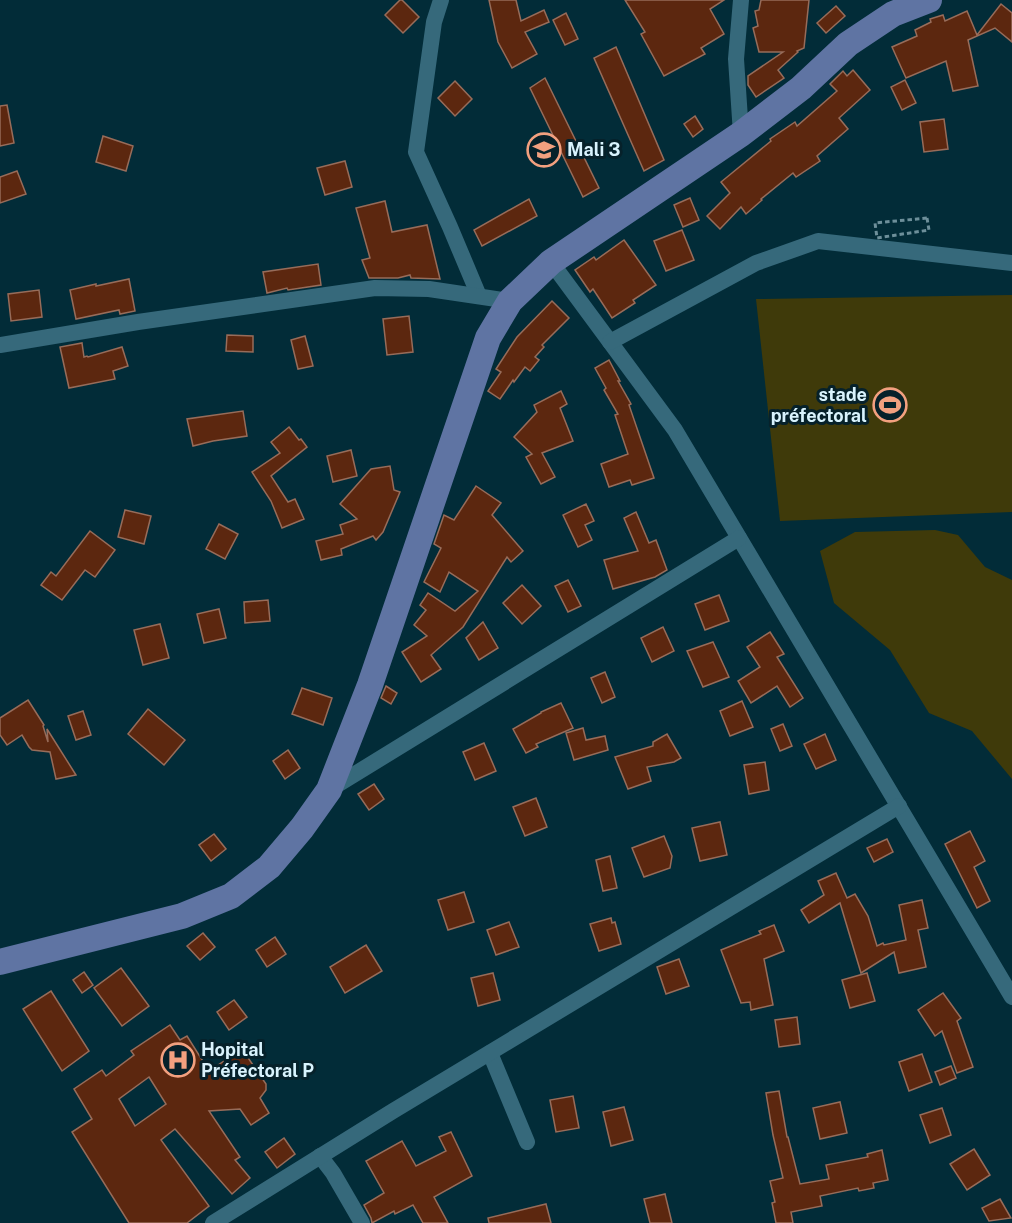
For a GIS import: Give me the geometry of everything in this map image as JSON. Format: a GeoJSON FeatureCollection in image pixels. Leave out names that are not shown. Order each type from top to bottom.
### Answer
{"type":"FeatureCollection","features":[{"type":"Feature","properties":{"kind":"main road"},"geometry":{"type":"LineString","coordinates":[[0,962],[182,916],[231,896],[269,867],[302,828],[329,790],[370,685],[488,338],[510,301],[551,262],[741,134],[801,88],[848,44],[893,14],[929,0]]}},
{"type":"Feature","properties":{"kind":"street"},"geometry":{"type":"LineString","coordinates":[[441,0],[434,22],[416,152],[479,296]]}},
{"type":"Feature","properties":{"kind":"street"},"geometry":{"type":"LineString","coordinates":[[741,0],[736,58],[741,134]]}},
{"type":"Feature","properties":{"kind":"street"},"geometry":{"type":"LineString","coordinates":[[610,342],[756,263],[818,241],[1012,263]]}},
{"type":"Feature","properties":{"kind":"street"},"geometry":{"type":"LineString","coordinates":[[551,262],[675,430],[1012,997]]}},
{"type":"Feature","properties":{"kind":"street"},"geometry":{"type":"LineString","coordinates":[[0,345],[138,322],[375,288],[429,289],[510,301]]}},
{"type":"Feature","properties":{"kind":"street"},"geometry":{"type":"LineString","coordinates":[[329,790],[739,538]]}},
{"type":"Feature","properties":{"kind":"street"},"geometry":{"type":"LineString","coordinates":[[213,1223],[899,806]]}},
{"type":"Feature","properties":{"kind":"street"},"geometry":{"type":"LineString","coordinates":[[490,1053],[527,1143]]}},
{"type":"Feature","properties":{"kind":"street"},"geometry":{"type":"LineString","coordinates":[[320,1156],[333,1173],[362,1223]]}},
{"type":"Feature","properties":{"kind":"path"},"geometry":{"type":"LineString","coordinates":[[875,223],[927,218],[929,230]]}},
{"type":"Feature","properties":{"kind":"shaded area","name":"stade préfectoral"},"geometry":{"type":"Polygon","coordinates":[[[1012,295],[1012,512],[780,521],[756,299],[1012,295]]]}},
{"type":"Feature","properties":{"kind":"shaded area"},"geometry":{"type":"Polygon","coordinates":[[[935,530],[958,535],[985,567],[1012,580],[1012,779],[972,731],[929,713],[890,650],[834,603],[820,551],[855,532],[935,530]]]}},
{"type":"Feature","properties":{"kind":"building"},"geometry":{"type":"Polygon","coordinates":[[[400,0],[419,17],[403,33],[385,15],[400,0]]]}},
{"type":"Feature","properties":{"kind":"building"},"geometry":{"type":"Polygon","coordinates":[[[489,0],[516,0],[521,21],[544,10],[549,22],[525,32],[537,54],[512,68],[498,42],[489,0]]]}},
{"type":"Feature","properties":{"kind":"building"},"geometry":{"type":"Polygon","coordinates":[[[625,0],[724,0],[710,9],[724,34],[701,48],[705,54],[664,76],[641,34],[645,32],[625,0]]]}},
{"type":"Feature","properties":{"kind":"building"},"geometry":{"type":"Polygon","coordinates":[[[761,0],[809,0],[804,48],[797,51],[778,70],[784,78],[756,97],[748,85],[748,76],[783,52],[759,52],[753,28],[758,26],[755,11],[759,10],[761,0]]]}},
{"type":"Feature","properties":{"kind":"building"},"geometry":{"type":"Polygon","coordinates":[[[1001,4],[1012,13],[1012,42],[995,28],[968,40],[978,86],[953,91],[946,61],[906,78],[892,47],[917,36],[915,30],[931,22],[930,19],[943,15],[945,21],[967,11],[977,35],[1001,4]]]}},
{"type":"Feature","properties":{"kind":"building"},"geometry":{"type":"Polygon","coordinates":[[[836,6],[845,16],[826,33],[817,23],[836,6]]]}},
{"type":"Feature","properties":{"kind":"building"},"geometry":{"type":"Polygon","coordinates":[[[566,13],[578,39],[565,45],[553,20],[566,13]]]}},
{"type":"Feature","properties":{"kind":"building"},"geometry":{"type":"Polygon","coordinates":[[[616,47],[664,160],[644,171],[594,58],[616,47]]]}},
{"type":"Feature","properties":{"kind":"building"},"geometry":{"type":"Polygon","coordinates":[[[853,70],[870,90],[839,118],[848,129],[817,156],[820,161],[796,177],[793,173],[746,214],[741,207],[720,229],[707,216],[730,193],[721,182],[771,141],[770,139],[795,122],[797,126],[837,91],[830,84],[843,71],[847,76],[853,70]]]}},
{"type":"Feature","properties":{"kind":"building"},"geometry":{"type":"Polygon","coordinates":[[[545,78],[599,188],[583,197],[530,88],[545,78]]]}},
{"type":"Feature","properties":{"kind":"building"},"geometry":{"type":"Polygon","coordinates":[[[905,80],[916,103],[902,110],[891,87],[905,80]]]}},
{"type":"Feature","properties":{"kind":"building"},"geometry":{"type":"Polygon","coordinates":[[[455,81],[472,99],[455,116],[438,98],[455,81]]]}},
{"type":"Feature","properties":{"kind":"building"},"geometry":{"type":"Polygon","coordinates":[[[7,105],[14,143],[0,146],[0,106],[7,105]]]}},
{"type":"Feature","properties":{"kind":"building"},"geometry":{"type":"Polygon","coordinates":[[[695,116],[703,129],[693,137],[684,124],[695,116]]]}},
{"type":"Feature","properties":{"kind":"building"},"geometry":{"type":"Polygon","coordinates":[[[944,119],[948,149],[924,152],[920,122],[944,119]]]}},
{"type":"Feature","properties":{"kind":"building"},"geometry":{"type":"Polygon","coordinates":[[[103,136],[133,146],[126,171],[96,162],[103,136]]]}},
{"type":"Feature","properties":{"kind":"building"},"geometry":{"type":"Polygon","coordinates":[[[345,161],[352,187],[325,195],[317,168],[345,161]]]}},
{"type":"Feature","properties":{"kind":"building"},"geometry":{"type":"Polygon","coordinates":[[[17,171],[26,194],[0,203],[0,177],[17,171]]]}},
{"type":"Feature","properties":{"kind":"building"},"geometry":{"type":"Polygon","coordinates":[[[690,198],[699,220],[683,227],[674,205],[690,198]]]}},
{"type":"Feature","properties":{"kind":"building"},"geometry":{"type":"Polygon","coordinates":[[[529,199],[537,216],[482,246],[474,230],[529,199]]]}},
{"type":"Feature","properties":{"kind":"building"},"geometry":{"type":"Polygon","coordinates":[[[385,201],[392,232],[427,225],[440,279],[411,278],[410,275],[398,278],[369,278],[362,260],[370,258],[356,208],[385,201]]]}},
{"type":"Feature","properties":{"kind":"building"},"geometry":{"type":"Polygon","coordinates":[[[682,230],[694,260],[666,271],[654,241],[682,230]]]}},
{"type":"Feature","properties":{"kind":"building"},"geometry":{"type":"Polygon","coordinates":[[[624,240],[656,285],[633,300],[635,303],[612,318],[593,289],[590,292],[575,270],[594,257],[596,260],[624,240]]]}},
{"type":"Feature","properties":{"kind":"building"},"geometry":{"type":"Polygon","coordinates":[[[318,264],[321,285],[288,290],[287,288],[267,293],[263,272],[318,264]]]}},
{"type":"Feature","properties":{"kind":"building"},"geometry":{"type":"Polygon","coordinates":[[[129,279],[135,311],[120,314],[119,310],[76,319],[70,290],[129,279]]]}},
{"type":"Feature","properties":{"kind":"building"},"geometry":{"type":"Polygon","coordinates":[[[39,290],[42,317],[11,321],[8,294],[39,290]]]}},
{"type":"Feature","properties":{"kind":"building"},"geometry":{"type":"Polygon","coordinates":[[[552,301],[569,318],[542,345],[544,347],[535,357],[539,360],[530,371],[525,367],[500,399],[488,391],[501,372],[496,369],[517,337],[552,301]]]}},
{"type":"Feature","properties":{"kind":"building"},"geometry":{"type":"Polygon","coordinates":[[[409,316],[413,352],[387,355],[383,319],[409,316]]]}},
{"type":"Feature","properties":{"kind":"building"},"geometry":{"type":"Polygon","coordinates":[[[227,335],[253,336],[253,352],[226,351],[227,335]]]}},
{"type":"Feature","properties":{"kind":"building"},"geometry":{"type":"Polygon","coordinates":[[[305,336],[313,366],[298,369],[291,340],[305,336]]]}},
{"type":"Feature","properties":{"kind":"building"},"geometry":{"type":"Polygon","coordinates":[[[82,343],[84,357],[122,347],[128,366],[113,371],[115,379],[69,388],[60,347],[82,343]]]}},
{"type":"Feature","properties":{"kind":"building"},"geometry":{"type":"Polygon","coordinates":[[[609,360],[631,404],[629,405],[654,478],[632,485],[630,480],[609,487],[601,464],[628,454],[615,415],[618,414],[595,368],[609,360]]]}},
{"type":"Feature","properties":{"kind":"building"},"geometry":{"type":"Polygon","coordinates":[[[561,391],[567,404],[560,408],[573,441],[542,453],[555,477],[541,484],[526,457],[532,454],[514,437],[537,412],[534,405],[561,391]]]}},
{"type":"Feature","properties":{"kind":"building"},"geometry":{"type":"Polygon","coordinates":[[[243,411],[247,436],[193,446],[187,419],[243,411]]]}},
{"type":"Feature","properties":{"kind":"building"},"geometry":{"type":"Polygon","coordinates":[[[289,427],[307,447],[271,476],[288,502],[295,499],[304,519],[282,528],[271,501],[252,472],[280,453],[271,442],[289,427]]]}},
{"type":"Feature","properties":{"kind":"building"},"geometry":{"type":"Polygon","coordinates":[[[351,450],[357,476],[333,482],[327,456],[351,450]]]}},
{"type":"Feature","properties":{"kind":"building"},"geometry":{"type":"Polygon","coordinates":[[[390,466],[394,490],[400,492],[383,532],[376,540],[373,536],[341,549],[342,555],[321,560],[316,541],[343,534],[340,525],[357,519],[340,504],[371,469],[390,466]]]}},
{"type":"Feature","properties":{"kind":"building"},"geometry":{"type":"Polygon","coordinates":[[[476,486],[501,503],[492,515],[523,551],[511,562],[507,557],[463,627],[431,655],[441,669],[421,682],[402,652],[427,636],[414,625],[426,610],[420,605],[428,593],[455,611],[478,591],[449,572],[440,592],[424,582],[441,548],[434,544],[444,515],[454,520],[476,486]]]}},
{"type":"Feature","properties":{"kind":"building"},"geometry":{"type":"Polygon","coordinates":[[[586,504],[594,521],[585,525],[592,540],[578,547],[563,515],[586,504]]]}},
{"type":"Feature","properties":{"kind":"building"},"geometry":{"type":"Polygon","coordinates":[[[125,510],[151,516],[144,544],[118,537],[125,510]]]}},
{"type":"Feature","properties":{"kind":"building"},"geometry":{"type":"Polygon","coordinates":[[[636,512],[649,543],[656,540],[667,570],[655,577],[613,589],[604,560],[638,551],[624,518],[636,512]]]}},
{"type":"Feature","properties":{"kind":"building"},"geometry":{"type":"Polygon","coordinates":[[[219,524],[238,534],[225,559],[206,549],[219,524]]]}},
{"type":"Feature","properties":{"kind":"building"},"geometry":{"type":"Polygon","coordinates":[[[90,531],[115,550],[95,577],[85,570],[62,600],[41,585],[51,572],[56,576],[90,531]]]}},
{"type":"Feature","properties":{"kind":"building"},"geometry":{"type":"Polygon","coordinates":[[[568,580],[581,606],[568,612],[555,586],[568,580]]]}},
{"type":"Feature","properties":{"kind":"building"},"geometry":{"type":"Polygon","coordinates":[[[522,585],[541,606],[522,624],[503,603],[522,585]]]}},
{"type":"Feature","properties":{"kind":"building"},"geometry":{"type":"Polygon","coordinates":[[[719,595],[729,621],[705,630],[695,604],[719,595]]]}},
{"type":"Feature","properties":{"kind":"building"},"geometry":{"type":"Polygon","coordinates":[[[268,600],[270,621],[245,623],[244,602],[268,600]]]}},
{"type":"Feature","properties":{"kind":"building"},"geometry":{"type":"Polygon","coordinates":[[[219,609],[226,638],[204,643],[197,614],[219,609]]]}},
{"type":"Feature","properties":{"kind":"building"},"geometry":{"type":"Polygon","coordinates":[[[483,622],[498,648],[479,660],[466,638],[483,622]]]}},
{"type":"Feature","properties":{"kind":"building"},"geometry":{"type":"Polygon","coordinates":[[[160,624],[169,658],[143,665],[134,630],[160,624]]]}},
{"type":"Feature","properties":{"kind":"building"},"geometry":{"type":"Polygon","coordinates":[[[663,627],[674,651],[652,662],[641,638],[663,627]]]}},
{"type":"Feature","properties":{"kind":"building"},"geometry":{"type":"Polygon","coordinates":[[[770,632],[784,654],[777,657],[803,698],[790,707],[777,686],[751,703],[738,681],[760,667],[747,647],[770,632]]]}},
{"type":"Feature","properties":{"kind":"building"},"geometry":{"type":"Polygon","coordinates":[[[713,642],[729,677],[703,687],[687,651],[713,642]]]}},
{"type":"Feature","properties":{"kind":"building"},"geometry":{"type":"Polygon","coordinates":[[[605,672],[615,697],[602,703],[591,678],[605,672]]]}},
{"type":"Feature","properties":{"kind":"building"},"geometry":{"type":"Polygon","coordinates":[[[386,686],[397,693],[391,704],[381,698],[386,686]]]}},
{"type":"Feature","properties":{"kind":"building"},"geometry":{"type":"Polygon","coordinates":[[[302,688],[332,698],[323,725],[292,714],[302,688]]]}},
{"type":"Feature","properties":{"kind":"building"},"geometry":{"type":"Polygon","coordinates":[[[28,700],[44,725],[48,742],[47,729],[76,775],[56,779],[50,752],[32,750],[22,735],[7,745],[0,735],[0,718],[28,700]]]}},
{"type":"Feature","properties":{"kind":"building"},"geometry":{"type":"Polygon","coordinates":[[[742,701],[753,727],[730,736],[720,711],[742,701]]]}},
{"type":"Feature","properties":{"kind":"building"},"geometry":{"type":"Polygon","coordinates":[[[561,703],[573,728],[536,744],[538,747],[526,753],[513,729],[561,703]]]}},
{"type":"Feature","properties":{"kind":"building"},"geometry":{"type":"Polygon","coordinates":[[[148,709],[185,740],[164,765],[128,734],[148,709]]]}},
{"type":"Feature","properties":{"kind":"building"},"geometry":{"type":"Polygon","coordinates":[[[83,711],[91,735],[76,740],[68,716],[83,711]]]}},
{"type":"Feature","properties":{"kind":"building"},"geometry":{"type":"Polygon","coordinates":[[[783,724],[792,746],[780,751],[771,729],[783,724]]]}},
{"type":"Feature","properties":{"kind":"building"},"geometry":{"type":"Polygon","coordinates":[[[583,728],[586,740],[605,736],[608,750],[574,760],[566,733],[583,728]]]}},
{"type":"Feature","properties":{"kind":"building"},"geometry":{"type":"Polygon","coordinates":[[[667,734],[681,758],[674,762],[647,767],[651,781],[628,789],[615,757],[653,746],[653,742],[667,734]]]}},
{"type":"Feature","properties":{"kind":"building"},"geometry":{"type":"Polygon","coordinates":[[[825,734],[836,760],[816,769],[804,744],[825,734]]]}},
{"type":"Feature","properties":{"kind":"building"},"geometry":{"type":"Polygon","coordinates":[[[484,743],[496,771],[475,780],[463,752],[484,743]]]}},
{"type":"Feature","properties":{"kind":"building"},"geometry":{"type":"Polygon","coordinates":[[[288,750],[300,768],[285,779],[273,761],[288,750]]]}},
{"type":"Feature","properties":{"kind":"building"},"geometry":{"type":"Polygon","coordinates":[[[765,762],[769,790],[749,794],[744,765],[765,762]]]}},
{"type":"Feature","properties":{"kind":"building"},"geometry":{"type":"Polygon","coordinates":[[[374,784],[384,799],[369,810],[358,794],[374,784]]]}},
{"type":"Feature","properties":{"kind":"building"},"geometry":{"type":"Polygon","coordinates":[[[536,798],[547,827],[525,836],[513,807],[536,798]]]}},
{"type":"Feature","properties":{"kind":"building"},"geometry":{"type":"Polygon","coordinates":[[[720,822],[727,855],[700,861],[692,828],[720,822]]]}},
{"type":"Feature","properties":{"kind":"building"},"geometry":{"type":"Polygon","coordinates":[[[970,831],[985,861],[974,867],[990,901],[977,908],[945,844],[970,831]]]}},
{"type":"Feature","properties":{"kind":"building"},"geometry":{"type":"Polygon","coordinates":[[[214,834],[226,849],[211,861],[199,845],[214,834]]]}},
{"type":"Feature","properties":{"kind":"building"},"geometry":{"type":"Polygon","coordinates":[[[664,836],[672,856],[670,868],[644,877],[632,848],[664,836]]]}},
{"type":"Feature","properties":{"kind":"building"},"geometry":{"type":"Polygon","coordinates":[[[887,839],[893,852],[874,862],[867,848],[887,839]]]}},
{"type":"Feature","properties":{"kind":"building"},"geometry":{"type":"Polygon","coordinates":[[[610,856],[617,888],[603,891],[596,860],[610,856]]]}},
{"type":"Feature","properties":{"kind":"building"},"geometry":{"type":"Polygon","coordinates":[[[836,873],[847,898],[855,894],[868,916],[877,946],[906,940],[899,905],[922,900],[928,928],[918,930],[926,967],[899,973],[894,952],[861,973],[840,903],[809,923],[801,910],[824,895],[818,881],[836,873]]]}},
{"type":"Feature","properties":{"kind":"building"},"geometry":{"type":"Polygon","coordinates":[[[464,892],[474,922],[448,930],[438,900],[464,892]]]}},
{"type":"Feature","properties":{"kind":"building"},"geometry":{"type":"Polygon","coordinates":[[[611,918],[612,923],[615,922],[621,944],[599,951],[590,924],[611,918]]]}},
{"type":"Feature","properties":{"kind":"building"},"geometry":{"type":"Polygon","coordinates":[[[509,922],[519,947],[496,955],[487,930],[509,922]]]}},
{"type":"Feature","properties":{"kind":"building"},"geometry":{"type":"Polygon","coordinates":[[[774,925],[784,951],[764,959],[773,1005],[751,1010],[750,1002],[741,1003],[721,950],[761,934],[759,931],[774,925]]]}},
{"type":"Feature","properties":{"kind":"building"},"geometry":{"type":"Polygon","coordinates":[[[203,933],[215,947],[200,960],[187,946],[203,933]]]}},
{"type":"Feature","properties":{"kind":"building"},"geometry":{"type":"Polygon","coordinates":[[[275,937],[286,954],[267,967],[256,950],[275,937]]]}},
{"type":"Feature","properties":{"kind":"building"},"geometry":{"type":"Polygon","coordinates":[[[366,945],[382,971],[345,993],[330,967],[366,945]]]}},
{"type":"Feature","properties":{"kind":"building"},"geometry":{"type":"Polygon","coordinates":[[[679,959],[689,986],[666,994],[657,967],[679,959]]]}},
{"type":"Feature","properties":{"kind":"building"},"geometry":{"type":"Polygon","coordinates":[[[121,968],[149,1006],[122,1026],[94,988],[121,968]]]}},
{"type":"Feature","properties":{"kind":"building"},"geometry":{"type":"Polygon","coordinates":[[[84,972],[93,985],[82,993],[73,980],[84,972]]]}},
{"type":"Feature","properties":{"kind":"building"},"geometry":{"type":"Polygon","coordinates":[[[493,973],[500,1000],[478,1006],[471,978],[493,973]]]}},
{"type":"Feature","properties":{"kind":"building"},"geometry":{"type":"Polygon","coordinates":[[[867,973],[875,1001],[850,1008],[842,980],[867,973]]]}},
{"type":"Feature","properties":{"kind":"building"},"geometry":{"type":"Polygon","coordinates":[[[51,991],[89,1051],[62,1071],[23,1009],[51,991]]]}},
{"type":"Feature","properties":{"kind":"building"},"geometry":{"type":"Polygon","coordinates":[[[943,993],[961,1018],[957,1021],[973,1067],[957,1073],[942,1031],[935,1036],[918,1010],[943,993]]]}},
{"type":"Feature","properties":{"kind":"building"},"geometry":{"type":"Polygon","coordinates":[[[234,1000],[247,1017],[229,1030],[217,1012],[234,1000]]]}},
{"type":"Feature","properties":{"kind":"building"},"geometry":{"type":"Polygon","coordinates":[[[797,1017],[800,1044],[779,1047],[775,1020],[797,1017]]]}},
{"type":"Feature","properties":{"kind":"building"},"geometry":{"type":"Polygon","coordinates":[[[170,1025],[180,1040],[187,1036],[209,1071],[242,1049],[266,1084],[266,1090],[260,1098],[269,1113],[251,1125],[240,1109],[209,1111],[240,1157],[235,1160],[250,1178],[232,1194],[175,1129],[161,1140],[209,1206],[187,1223],[129,1223],[72,1132],[92,1119],[74,1089],[102,1070],[106,1076],[134,1055],[131,1051],[170,1025]],[[149,1077],[119,1099],[135,1126],[166,1104],[149,1077]]]}},
{"type":"Feature","properties":{"kind":"building"},"geometry":{"type":"Polygon","coordinates":[[[922,1054],[932,1082],[909,1091],[899,1062],[922,1054]]]}},
{"type":"Feature","properties":{"kind":"building"},"geometry":{"type":"Polygon","coordinates":[[[951,1066],[956,1078],[940,1085],[935,1072],[951,1066]]]}},
{"type":"Feature","properties":{"kind":"building"},"geometry":{"type":"Polygon","coordinates":[[[779,1091],[787,1137],[800,1184],[829,1179],[826,1165],[868,1157],[867,1154],[882,1150],[888,1180],[873,1183],[874,1188],[859,1191],[858,1188],[820,1196],[822,1206],[791,1212],[793,1223],[776,1223],[772,1203],[775,1202],[770,1181],[783,1178],[766,1093],[779,1091]]]}},
{"type":"Feature","properties":{"kind":"building"},"geometry":{"type":"Polygon","coordinates":[[[573,1096],[579,1128],[556,1132],[550,1100],[573,1096]]]}},
{"type":"Feature","properties":{"kind":"building"},"geometry":{"type":"Polygon","coordinates":[[[840,1102],[847,1133],[820,1139],[813,1108],[840,1102]]]}},
{"type":"Feature","properties":{"kind":"building"},"geometry":{"type":"Polygon","coordinates":[[[624,1107],[633,1140],[611,1146],[603,1112],[624,1107]]]}},
{"type":"Feature","properties":{"kind":"building"},"geometry":{"type":"Polygon","coordinates":[[[942,1108],[951,1135],[930,1143],[920,1115],[942,1108]]]}},
{"type":"Feature","properties":{"kind":"building"},"geometry":{"type":"Polygon","coordinates":[[[451,1132],[472,1176],[434,1197],[448,1223],[423,1223],[413,1205],[395,1214],[394,1211],[372,1223],[364,1205],[384,1193],[366,1161],[402,1141],[416,1166],[446,1151],[439,1137],[451,1132]]]}},
{"type":"Feature","properties":{"kind":"building"},"geometry":{"type":"Polygon","coordinates":[[[284,1138],[295,1154],[277,1168],[265,1152],[284,1138]]]}},
{"type":"Feature","properties":{"kind":"building"},"geometry":{"type":"Polygon","coordinates":[[[974,1149],[990,1175],[967,1190],[950,1164],[974,1149]]]}},
{"type":"Feature","properties":{"kind":"building"},"geometry":{"type":"Polygon","coordinates":[[[665,1194],[672,1223],[650,1223],[644,1199],[665,1194]]]}},
{"type":"Feature","properties":{"kind":"building"},"geometry":{"type":"Polygon","coordinates":[[[1000,1199],[1011,1218],[989,1221],[982,1208],[1000,1199]]]}},
{"type":"Feature","properties":{"kind":"building"},"geometry":{"type":"Polygon","coordinates":[[[546,1204],[551,1223],[489,1223],[488,1218],[546,1204]]]}},
{"type":"Feature","properties":{"kind":"place","name":"Mali 3"},"geometry":{"type":"Point","coordinates":[544,150]}},
{"type":"Feature","properties":{"kind":"place","name":"stade préfectoral"},"geometry":{"type":"Point","coordinates":[890,405]}},
{"type":"Feature","properties":{"kind":"place","name":"Hopital Préfectoral P"},"geometry":{"type":"Point","coordinates":[178,1060]}}]}
